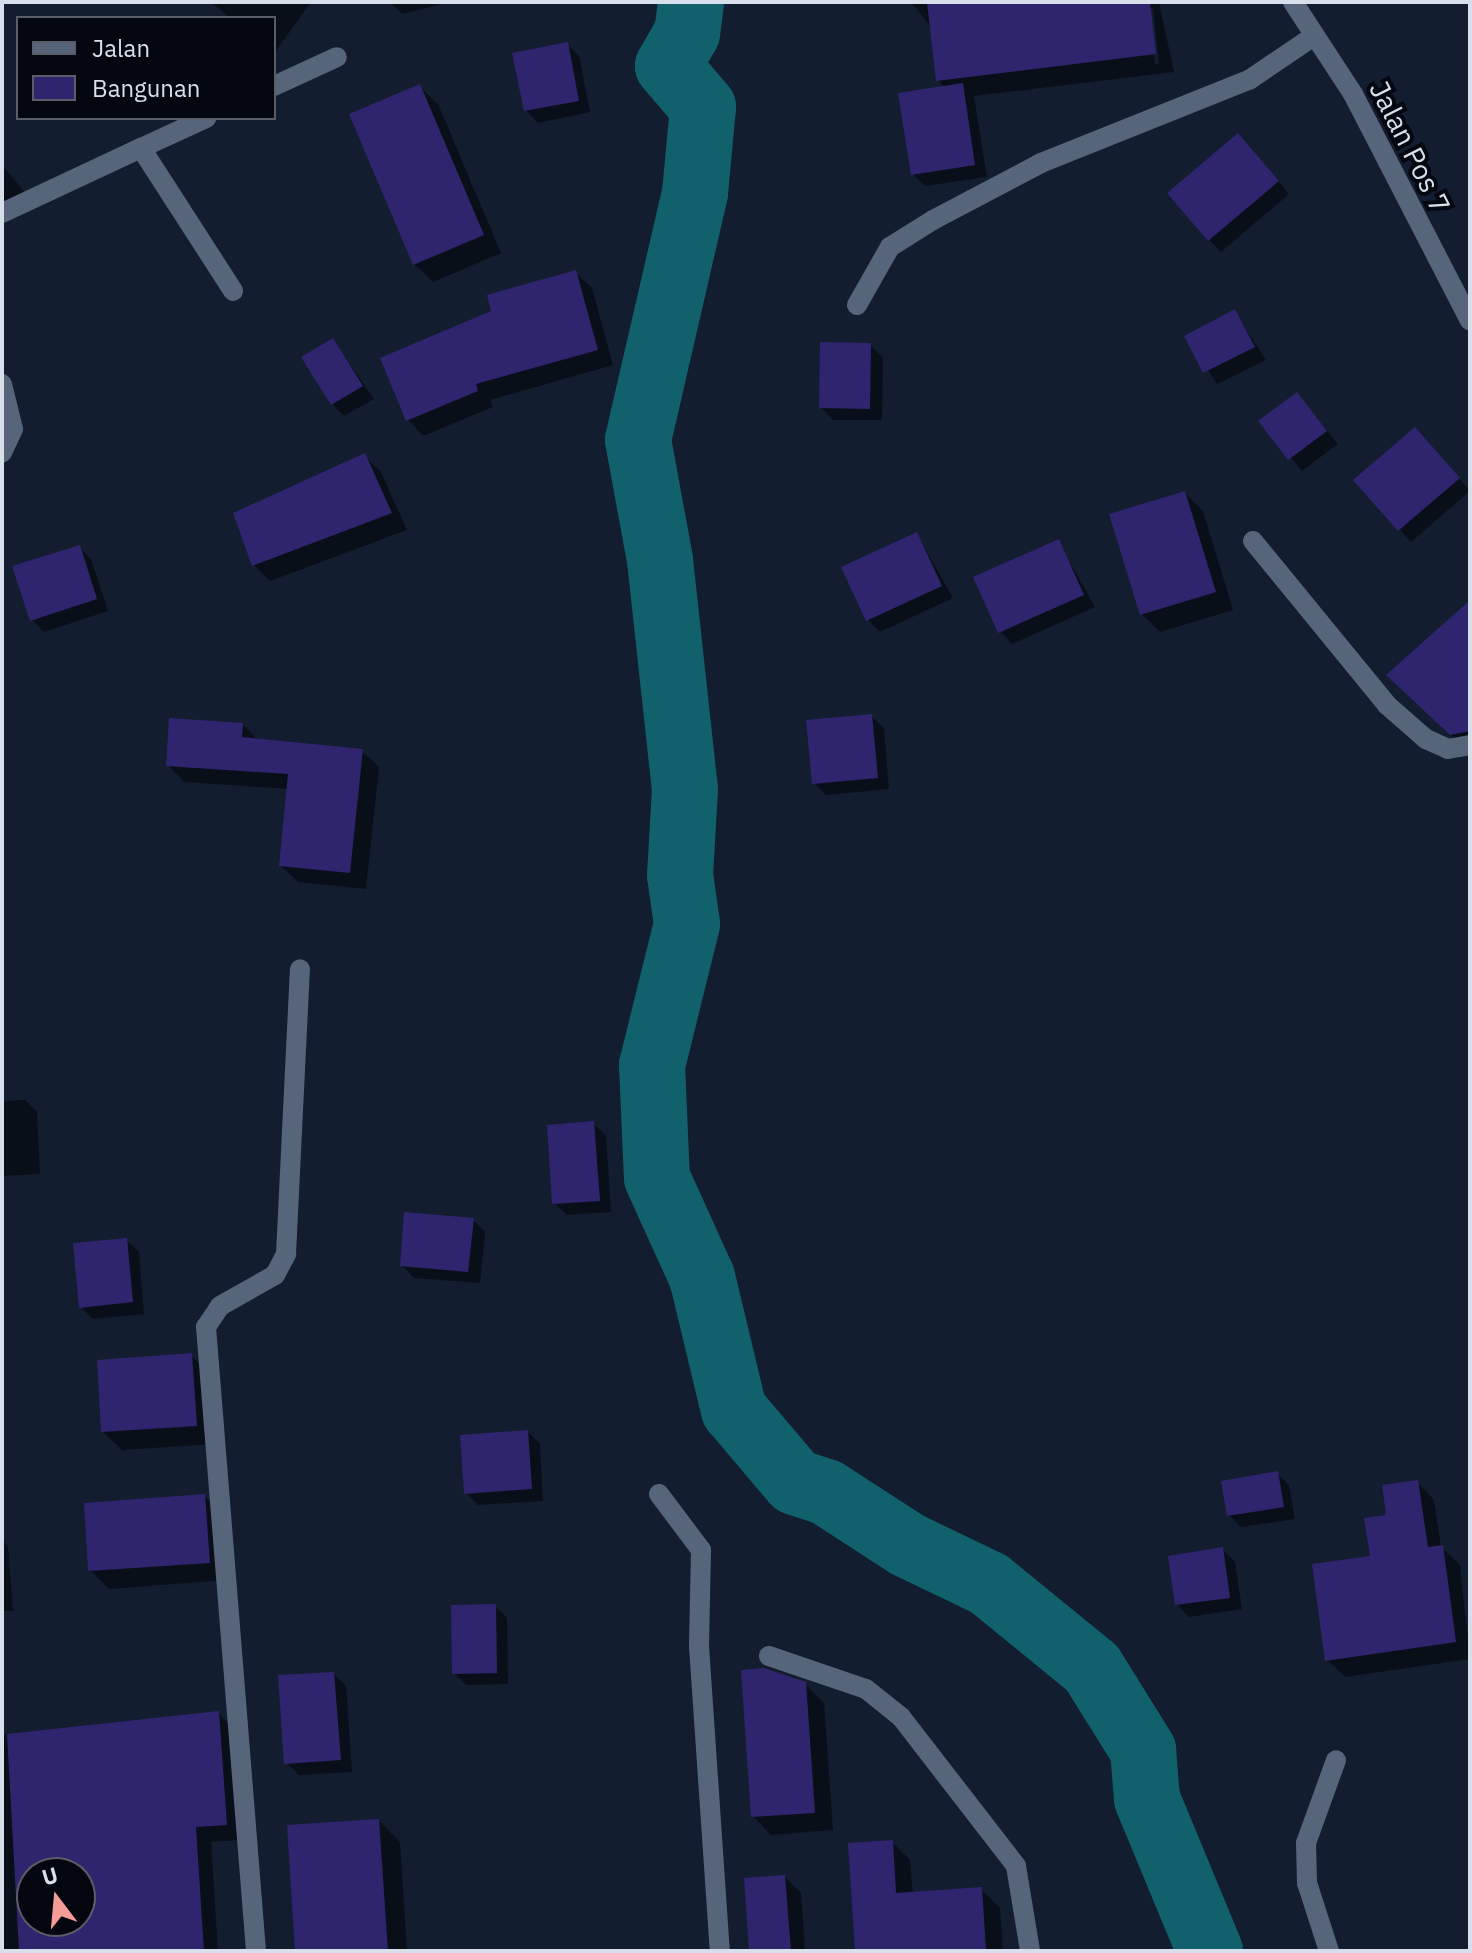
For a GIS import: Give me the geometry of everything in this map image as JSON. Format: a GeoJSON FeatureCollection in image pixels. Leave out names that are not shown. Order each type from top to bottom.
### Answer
{"type":"FeatureCollection","features":[{"type":"Feature","properties":{"kind":"street","name":"Jalan Pos 7"},"geometry":{"type":"LineString","coordinates":[[1293,2],[1353,94],[1470,321]]}},
{"type":"Feature","properties":{"kind":"street"},"geometry":{"type":"LineString","coordinates":[[857,305],[890,247],[933,220],[1041,163],[1249,80],[1314,36]]}},
{"type":"Feature","properties":{"kind":"street"},"geometry":{"type":"LineString","coordinates":[[276,85],[337,57]]}},
{"type":"Feature","properties":{"kind":"street"},"geometry":{"type":"LineString","coordinates":[[2,213],[202,120]]}},
{"type":"Feature","properties":{"kind":"street"},"geometry":{"type":"LineString","coordinates":[[141,148],[233,291]]}},
{"type":"Feature","properties":{"kind":"street"},"geometry":{"type":"LineString","coordinates":[[2,384],[13,429],[2,453]]}},
{"type":"Feature","properties":{"kind":"street"},"geometry":{"type":"LineString","coordinates":[[1253,541],[1387,705],[1426,739],[1448,749],[1470,745]]}},
{"type":"Feature","properties":{"kind":"street"},"geometry":{"type":"LineString","coordinates":[[256,1951],[206,1327],[220,1306],[275,1275],[286,1254],[300,969]]}},
{"type":"Feature","properties":{"kind":"street"},"geometry":{"type":"LineString","coordinates":[[659,1494],[701,1550],[699,1646],[720,1951]]}},
{"type":"Feature","properties":{"kind":"street"},"geometry":{"type":"LineString","coordinates":[[769,1656],[866,1689],[901,1717],[1016,1866],[1030,1951]]}},
{"type":"Feature","properties":{"kind":"street"},"geometry":{"type":"LineString","coordinates":[[1329,1951],[1307,1883],[1306,1843],[1336,1760]]}},
{"type":"Feature","properties":{"kind":"building"},"geometry":{"type":"Polygon","coordinates":[[[927,2],[1150,2],[1156,54],[936,81],[927,2]]]}},
{"type":"Feature","properties":{"kind":"building"},"geometry":{"type":"Polygon","coordinates":[[[568,42],[579,101],[524,111],[512,53],[568,42]]]}},
{"type":"Feature","properties":{"kind":"building"},"geometry":{"type":"Polygon","coordinates":[[[963,83],[975,165],[911,175],[898,93],[963,83]]]}},
{"type":"Feature","properties":{"kind":"building"},"geometry":{"type":"Polygon","coordinates":[[[420,84],[484,235],[413,265],[349,114],[420,84]]]}},
{"type":"Feature","properties":{"kind":"building"},"geometry":{"type":"Polygon","coordinates":[[[1238,133],[1279,181],[1208,241],[1167,193],[1238,133]]]}},
{"type":"Feature","properties":{"kind":"building"},"geometry":{"type":"Polygon","coordinates":[[[576,270],[598,350],[476,384],[478,391],[406,421],[380,358],[491,311],[487,295],[576,270]]]}},
{"type":"Feature","properties":{"kind":"building"},"geometry":{"type":"Polygon","coordinates":[[[1235,309],[1255,347],[1203,373],[1184,336],[1235,309]]]}},
{"type":"Feature","properties":{"kind":"building"},"geometry":{"type":"Polygon","coordinates":[[[333,338],[363,386],[331,405],[301,357],[333,338]]]}},
{"type":"Feature","properties":{"kind":"building"},"geometry":{"type":"Polygon","coordinates":[[[820,342],[871,343],[870,409],[819,408],[820,342]]]}},
{"type":"Feature","properties":{"kind":"building"},"geometry":{"type":"Polygon","coordinates":[[[1297,392],[1327,431],[1288,460],[1258,421],[1297,392]]]}},
{"type":"Feature","properties":{"kind":"building"},"geometry":{"type":"Polygon","coordinates":[[[1415,427],[1460,478],[1398,531],[1353,480],[1415,427]]]}},
{"type":"Feature","properties":{"kind":"building"},"geometry":{"type":"Polygon","coordinates":[[[365,453],[392,513],[252,566],[233,513],[365,453]]]}},
{"type":"Feature","properties":{"kind":"building"},"geometry":{"type":"Polygon","coordinates":[[[1185,491],[1216,592],[1140,615],[1109,514],[1185,491]]]}},
{"type":"Feature","properties":{"kind":"building"},"geometry":{"type":"Polygon","coordinates":[[[917,532],[942,586],[866,621],[841,567],[917,532]]]}},
{"type":"Feature","properties":{"kind":"building"},"geometry":{"type":"Polygon","coordinates":[[[1059,539],[1084,595],[998,633],[973,577],[1059,539]]]}},
{"type":"Feature","properties":{"kind":"building"},"geometry":{"type":"Polygon","coordinates":[[[80,545],[97,599],[30,621],[12,566],[80,545]]]}},
{"type":"Feature","properties":{"kind":"building"},"geometry":{"type":"Polygon","coordinates":[[[1470,600],[1470,731],[1450,735],[1386,675],[1470,600]]]}},
{"type":"Feature","properties":{"kind":"building"},"geometry":{"type":"Polygon","coordinates":[[[872,714],[878,778],[812,784],[806,720],[872,714]]]}},
{"type":"Feature","properties":{"kind":"building"},"geometry":{"type":"Polygon","coordinates":[[[169,718],[243,723],[242,737],[363,749],[350,873],[279,866],[288,774],[166,766],[169,718]]]}},
{"type":"Feature","properties":{"kind":"building"},"geometry":{"type":"Polygon","coordinates":[[[594,1121],[600,1201],[552,1204],[547,1125],[594,1121]]]}},
{"type":"Feature","properties":{"kind":"building"},"geometry":{"type":"Polygon","coordinates":[[[404,1212],[474,1218],[468,1272],[400,1266],[404,1212]]]}},
{"type":"Feature","properties":{"kind":"building"},"geometry":{"type":"Polygon","coordinates":[[[127,1238],[133,1302],[79,1308],[73,1243],[127,1238]]]}},
{"type":"Feature","properties":{"kind":"building"},"geometry":{"type":"Polygon","coordinates":[[[192,1353],[197,1426],[101,1432],[97,1360],[192,1353]]]}},
{"type":"Feature","properties":{"kind":"building"},"geometry":{"type":"Polygon","coordinates":[[[528,1430],[532,1489],[464,1494],[460,1435],[528,1430]]]}},
{"type":"Feature","properties":{"kind":"building"},"geometry":{"type":"Polygon","coordinates":[[[1278,1471],[1284,1507],[1227,1516],[1221,1481],[1278,1471]]]}},
{"type":"Feature","properties":{"kind":"building"},"geometry":{"type":"Polygon","coordinates":[[[1418,1480],[1428,1547],[1443,1545],[1456,1642],[1325,1661],[1312,1564],[1370,1556],[1364,1518],[1386,1515],[1382,1485],[1418,1480]]]}},
{"type":"Feature","properties":{"kind":"building"},"geometry":{"type":"Polygon","coordinates":[[[205,1494],[210,1563],[88,1571],[84,1503],[205,1494]]]}},
{"type":"Feature","properties":{"kind":"building"},"geometry":{"type":"Polygon","coordinates":[[[1223,1547],[1230,1598],[1175,1605],[1168,1556],[1223,1547]]]}},
{"type":"Feature","properties":{"kind":"building"},"geometry":{"type":"Polygon","coordinates":[[[496,1604],[497,1673],[452,1674],[451,1605],[496,1604]]]}},
{"type":"Feature","properties":{"kind":"building"},"geometry":{"type":"Polygon","coordinates":[[[764,1668],[806,1682],[815,1813],[751,1817],[741,1670],[764,1668]]]}},
{"type":"Feature","properties":{"kind":"building"},"geometry":{"type":"Polygon","coordinates":[[[334,1672],[341,1760],[284,1764],[278,1675],[334,1672]]]}},
{"type":"Feature","properties":{"kind":"building"},"geometry":{"type":"Polygon","coordinates":[[[219,1711],[227,1825],[196,1827],[204,1951],[19,1951],[18,1937],[96,1937],[96,1857],[16,1857],[16,1897],[7,1734],[219,1711]]]}},
{"type":"Feature","properties":{"kind":"building"},"geometry":{"type":"Polygon","coordinates":[[[379,1819],[388,1951],[295,1951],[287,1825],[379,1819]]]}},
{"type":"Feature","properties":{"kind":"building"},"geometry":{"type":"Polygon","coordinates":[[[893,1840],[896,1893],[982,1887],[986,1951],[855,1951],[848,1843],[893,1840]]]}},
{"type":"Feature","properties":{"kind":"building"},"geometry":{"type":"Polygon","coordinates":[[[785,1875],[791,1951],[749,1951],[744,1878],[785,1875]]]}},
{"type":"Feature","properties":{"kind":"waterway"},"geometry":{"type":"LineString","coordinates":[[691,2],[687,33],[668,66],[703,107],[695,193],[638,440],[660,560],[685,789],[680,875],[687,924],[652,1065],[657,1178],[702,1277],[734,1410],[795,1482],[826,1492],[908,1545],[989,1584],[1092,1668],[1143,1750],[1147,1799],[1210,1951]]}}]}
